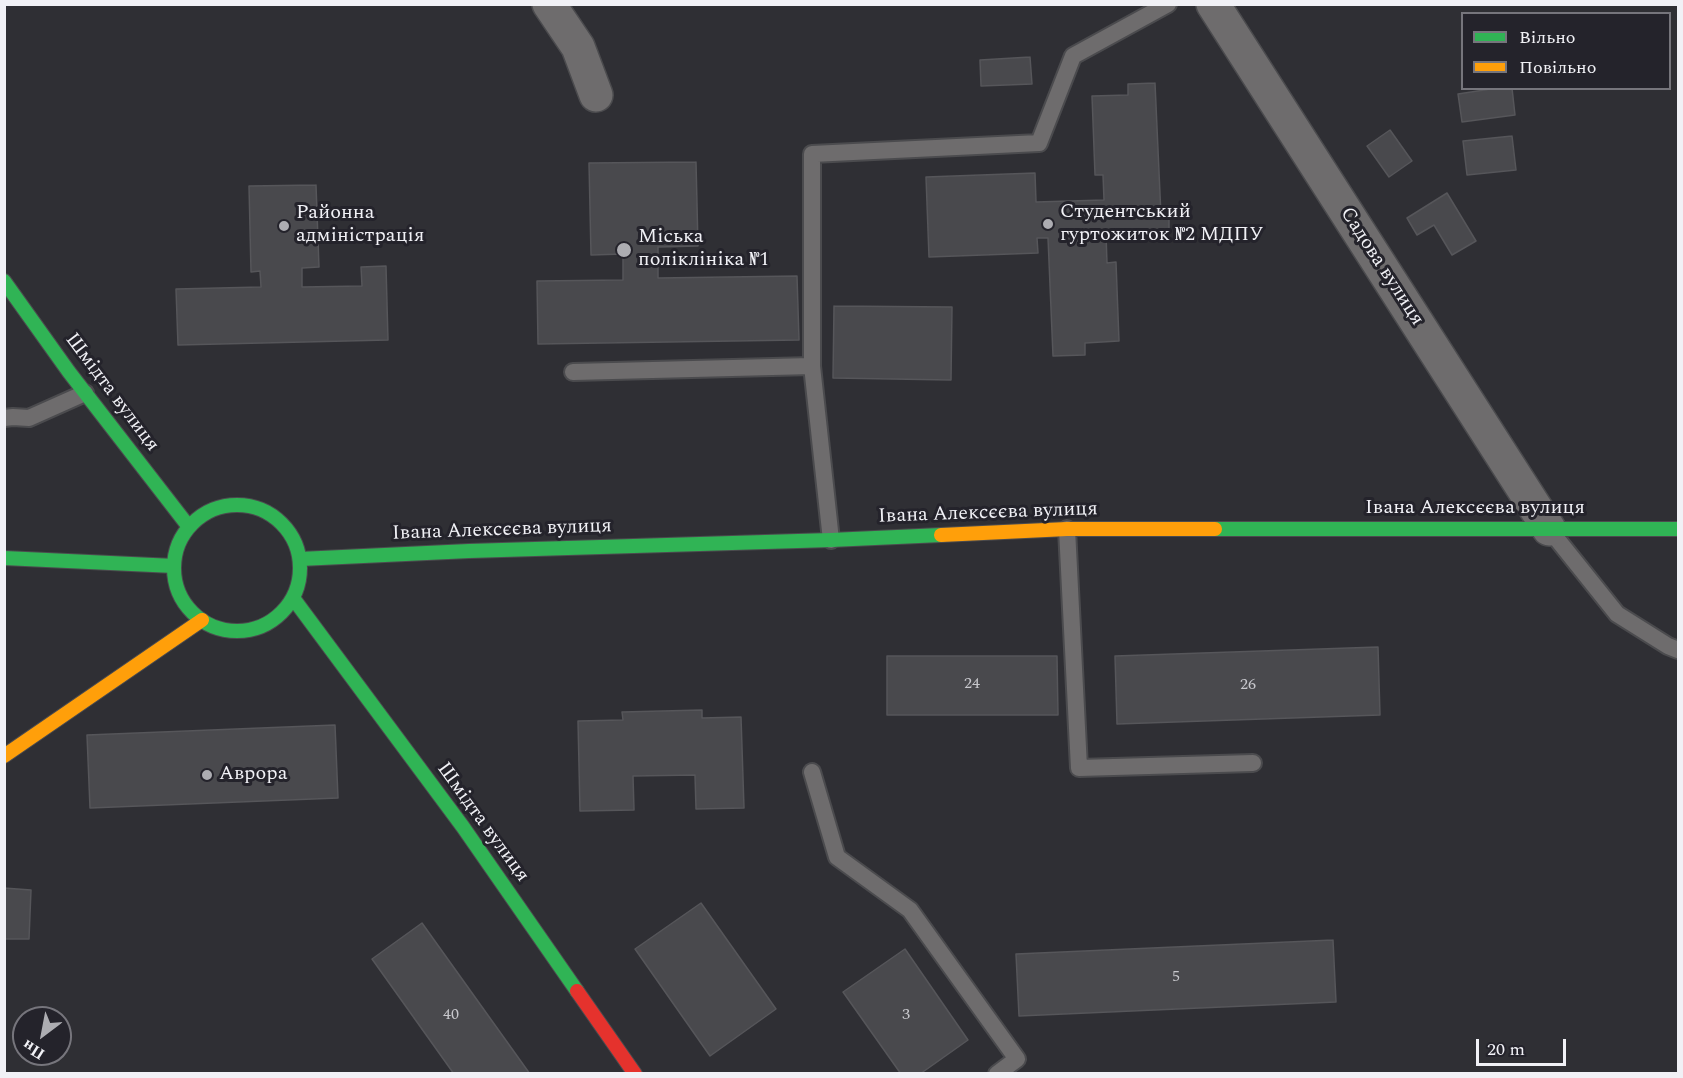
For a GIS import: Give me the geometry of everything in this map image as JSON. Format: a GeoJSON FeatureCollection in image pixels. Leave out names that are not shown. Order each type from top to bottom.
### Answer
{"type":"FeatureCollection","features":[{"type":"Feature","properties":{"kind":"street"},"geometry":{"type":"LineString","coordinates":[[549,4],[578,47],[596,95]]}},
{"type":"Feature","properties":{"kind":"street","name":"Садова вулиця"},"geometry":{"type":"LineString","coordinates":[[1214,4],[1549,529]]}},
{"type":"Feature","properties":{"kind":"street","name":"Шмідта вулиця"},"geometry":{"type":"LineString","coordinates":[[4,281],[85,393],[189,527]]}},
{"type":"Feature","properties":{"kind":"street"},"geometry":{"type":"LineString","coordinates":[[224,506],[245,506],[264,511],[281,523],[293,539],[300,559],[300,579],[293,598],[281,615],[263,626],[242,632],[221,629],[202,620],[186,606],[177,587],[174,566],[178,545],[189,527],[205,513],[224,506]]}},
{"type":"Feature","properties":{"kind":"street","name":"Івана Алексєєва вулиця"},"geometry":{"type":"LineString","coordinates":[[300,559],[1067,529],[1678,529]]}},
{"type":"Feature","properties":{"kind":"street"},"geometry":{"type":"LineString","coordinates":[[4,558],[174,566]]}},
{"type":"Feature","properties":{"kind":"street","name":"Шмідта вулиця"},"geometry":{"type":"LineString","coordinates":[[293,598],[463,827],[635,1074]]}},
{"type":"Feature","properties":{"kind":"street"},"geometry":{"type":"LineString","coordinates":[[4,756],[202,620]]}},
{"type":"Feature","properties":{"kind":"lane"},"geometry":{"type":"LineString","coordinates":[[831,540],[812,366],[812,154],[1040,143],[1073,56],[1168,4]]}},
{"type":"Feature","properties":{"kind":"lane"},"geometry":{"type":"LineString","coordinates":[[573,372],[812,366]]}},
{"type":"Feature","properties":{"kind":"lane"},"geometry":{"type":"LineString","coordinates":[[4,418],[29,418],[85,393]]}},
{"type":"Feature","properties":{"kind":"lane"},"geometry":{"type":"LineString","coordinates":[[1067,529],[1079,768],[1253,763]]}},
{"type":"Feature","properties":{"kind":"lane"},"geometry":{"type":"LineString","coordinates":[[1549,529],[1617,614],[1678,650]]}},
{"type":"Feature","properties":{"kind":"lane"},"geometry":{"type":"LineString","coordinates":[[812,772],[837,857],[910,910],[1017,1059],[997,1074]]}},
{"type":"Feature","properties":{"kind":"building"},"geometry":{"type":"Polygon","coordinates":[[[1030,57],[1032,84],[981,86],[980,60],[1030,57]]]}},
{"type":"Feature","properties":{"kind":"building","name":"Студентський гуртожиток №2 МДПУ"},"geometry":{"type":"Polygon","coordinates":[[[1155,83],[1161,216],[1169,216],[1169,232],[1106,234],[1107,263],[1116,262],[1119,341],[1085,343],[1085,355],[1053,356],[1048,238],[1037,238],[1038,253],[929,257],[926,177],[1035,173],[1036,202],[1104,200],[1103,175],[1095,175],[1092,96],[1128,95],[1128,84],[1155,83]]]}},
{"type":"Feature","properties":{"kind":"building"},"geometry":{"type":"Polygon","coordinates":[[[1484,90],[1512,90],[1515,115],[1462,122],[1458,94],[1484,90]]]}},
{"type":"Feature","properties":{"kind":"building"},"geometry":{"type":"Polygon","coordinates":[[[1390,130],[1412,161],[1389,177],[1367,146],[1390,130]]]}},
{"type":"Feature","properties":{"kind":"building"},"geometry":{"type":"Polygon","coordinates":[[[1512,136],[1516,170],[1467,175],[1463,141],[1512,136]]]}},
{"type":"Feature","properties":{"kind":"building","name":"Міська поліклініка №1"},"geometry":{"type":"Polygon","coordinates":[[[696,162],[698,246],[658,247],[658,278],[797,276],[799,340],[538,344],[537,281],[623,280],[623,254],[591,255],[589,163],[696,162]]]}},
{"type":"Feature","properties":{"kind":"building","name":"Районна адміністрація"},"geometry":{"type":"Polygon","coordinates":[[[316,185],[319,267],[302,268],[302,287],[362,286],[361,267],[386,266],[388,340],[178,345],[176,289],[261,287],[260,271],[251,272],[249,186],[316,185]]]}},
{"type":"Feature","properties":{"kind":"building"},"geometry":{"type":"Polygon","coordinates":[[[1447,193],[1476,241],[1452,255],[1434,225],[1417,235],[1407,218],[1447,193]]]}},
{"type":"Feature","properties":{"kind":"building"},"geometry":{"type":"Polygon","coordinates":[[[834,306],[952,307],[951,380],[833,378],[834,306]]]}},
{"type":"Feature","properties":{"kind":"building"},"geometry":{"type":"Polygon","coordinates":[[[1378,647],[1380,715],[1117,724],[1115,656],[1378,647]]]}},
{"type":"Feature","properties":{"kind":"building"},"geometry":{"type":"Polygon","coordinates":[[[887,656],[1057,656],[1058,715],[887,715],[887,656]]]}},
{"type":"Feature","properties":{"kind":"building"},"geometry":{"type":"Polygon","coordinates":[[[702,710],[702,718],[741,717],[744,808],[696,809],[695,775],[633,776],[634,810],[580,811],[578,721],[623,720],[622,712],[702,710]]]}},
{"type":"Feature","properties":{"kind":"building"},"geometry":{"type":"Polygon","coordinates":[[[335,725],[338,798],[90,808],[87,735],[335,725]]]}},
{"type":"Feature","properties":{"kind":"building"},"geometry":{"type":"Polygon","coordinates":[[[4,888],[31,890],[29,939],[4,939],[4,888]]]}},
{"type":"Feature","properties":{"kind":"building"},"geometry":{"type":"Polygon","coordinates":[[[701,903],[776,1009],[710,1056],[635,949],[701,903]]]}},
{"type":"Feature","properties":{"kind":"building"},"geometry":{"type":"Polygon","coordinates":[[[422,923],[530,1074],[454,1074],[372,959],[422,923]]]}},
{"type":"Feature","properties":{"kind":"building"},"geometry":{"type":"Polygon","coordinates":[[[1333,940],[1336,1002],[1019,1016],[1016,954],[1333,940]]]}},
{"type":"Feature","properties":{"kind":"building"},"geometry":{"type":"Polygon","coordinates":[[[905,949],[968,1040],[920,1074],[901,1074],[843,992],[905,949]]]}},
{"type":"Feature","properties":{"kind":"traffic: fast"},"geometry":{"type":"LineString","coordinates":[[4,281],[69,372],[189,527]]}},
{"type":"Feature","properties":{"kind":"traffic: fast"},"geometry":{"type":"LineString","coordinates":[[237,505],[261,510],[281,524],[295,544],[300,568],[295,592],[281,612],[261,626],[237,631],[213,626],[193,612],[179,592],[174,568],[179,544],[193,524],[213,510],[237,505]]}},
{"type":"Feature","properties":{"kind":"traffic: fast"},"geometry":{"type":"LineString","coordinates":[[1215,529],[1678,529]]}},
{"type":"Feature","properties":{"kind":"traffic: fast"},"geometry":{"type":"LineString","coordinates":[[300,559],[941,535]]}},
{"type":"Feature","properties":{"kind":"traffic: fast"},"geometry":{"type":"LineString","coordinates":[[4,558],[174,566]]}},
{"type":"Feature","properties":{"kind":"traffic: fast"},"geometry":{"type":"LineString","coordinates":[[293,598],[463,827],[577,991]]}},
{"type":"Feature","properties":{"kind":"traffic: slow"},"geometry":{"type":"LineString","coordinates":[[941,535],[1067,529],[1215,529]]}},
{"type":"Feature","properties":{"kind":"traffic: slow"},"geometry":{"type":"LineString","coordinates":[[4,756],[202,620]]}},
{"type":"Feature","properties":{"kind":"traffic: jam"},"geometry":{"type":"LineString","coordinates":[[577,991],[635,1074]]}},
{"type":"Feature","properties":{"kind":"place","name":"Студентський гуртожиток №2 МДПУ"},"geometry":{"type":"Point","coordinates":[1048,224]}},
{"type":"Feature","properties":{"kind":"place","name":"Районна адміністрація"},"geometry":{"type":"Point","coordinates":[284,226]}},
{"type":"Feature","properties":{"kind":"place","name":"Міська поліклініка №1"},"geometry":{"type":"Point","coordinates":[624,250]}},
{"type":"Feature","properties":{"kind":"place","name":"Аврора"},"geometry":{"type":"Point","coordinates":[207,775]}}]}
